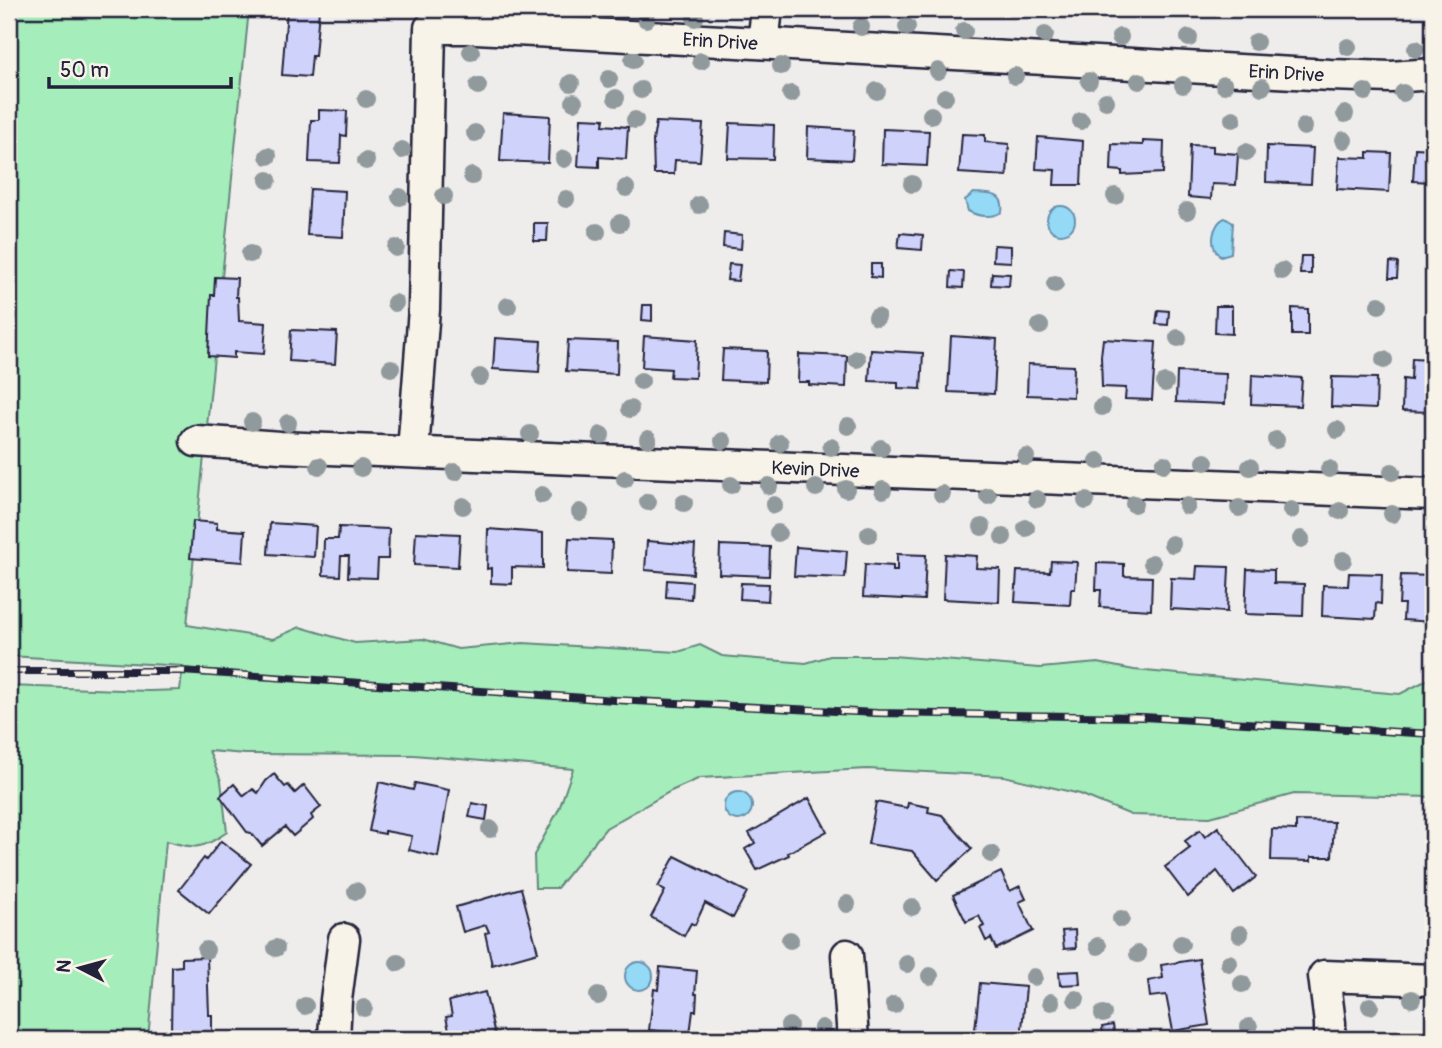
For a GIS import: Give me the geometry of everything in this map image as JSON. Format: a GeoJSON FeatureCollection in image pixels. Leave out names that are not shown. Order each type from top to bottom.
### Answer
{"type":"FeatureCollection","features":[{"type":"Feature","properties":{"kind":"street"},"geometry":{"type":"LineString","coordinates":[[763,43],[767,9]]}},
{"type":"Feature","properties":{"kind":"street","name":"Erin Drive"},"geometry":{"type":"LineString","coordinates":[[413,451],[424,309],[430,27],[1318,75],[1391,77],[1433,74]]}},
{"type":"Feature","properties":{"kind":"street","name":"Kevin Drive"},"geometry":{"type":"LineString","coordinates":[[196,441],[1433,494]]}},
{"type":"Feature","properties":{"kind":"street"},"geometry":{"type":"LineString","coordinates":[[334,1039],[344,939]]}},
{"type":"Feature","properties":{"kind":"street"},"geometry":{"type":"LineString","coordinates":[[847,955],[853,1039]]}},
{"type":"Feature","properties":{"kind":"street"},"geometry":{"type":"LineString","coordinates":[[1330,1039],[1331,1023],[1324,976],[1433,980]]}},
{"type":"Feature","properties":{"kind":"green space"},"geometry":{"type":"Polygon","coordinates":[[[9,9],[249,9],[187,625],[273,639],[300,627],[355,643],[423,639],[458,649],[523,643],[678,652],[700,645],[722,656],[806,663],[830,656],[893,656],[1040,668],[1098,663],[1134,670],[1400,694],[1433,677],[1433,797],[1294,794],[1210,817],[1131,815],[1080,794],[1004,776],[867,769],[700,778],[671,791],[606,828],[557,888],[535,888],[534,855],[559,809],[573,769],[414,755],[245,754],[209,751],[221,781],[227,832],[198,846],[184,846],[166,841],[148,1039],[9,1039],[9,686],[180,690],[183,666],[9,656],[9,9]]]}},
{"type":"Feature","properties":{"kind":"water"},"geometry":{"type":"Polygon","coordinates":[[[974,193],[998,197],[1002,212],[985,216],[968,211],[965,200],[974,193]]]}},
{"type":"Feature","properties":{"kind":"water"},"geometry":{"type":"Polygon","coordinates":[[[1061,206],[1071,210],[1075,220],[1071,230],[1061,234],[1051,230],[1047,220],[1051,210],[1061,206]]]}},
{"type":"Feature","properties":{"kind":"water"},"geometry":{"type":"Polygon","coordinates":[[[1225,218],[1233,223],[1231,253],[1221,256],[1214,247],[1213,236],[1217,225],[1225,218]]]}},
{"type":"Feature","properties":{"kind":"water"},"geometry":{"type":"Polygon","coordinates":[[[738,792],[748,796],[752,806],[748,816],[738,820],[728,816],[724,806],[728,796],[738,792]]]}},
{"type":"Feature","properties":{"kind":"water"},"geometry":{"type":"Polygon","coordinates":[[[639,962],[649,966],[653,976],[649,986],[639,990],[629,986],[625,976],[629,966],[639,962]]]}},
{"type":"Feature","properties":{"kind":"building"},"geometry":{"type":"Polygon","coordinates":[[[287,9],[319,10],[315,56],[312,56],[310,77],[282,75],[287,9]]]}},
{"type":"Feature","properties":{"kind":"building"},"geometry":{"type":"Polygon","coordinates":[[[319,110],[347,111],[346,136],[341,135],[340,163],[309,162],[311,120],[319,120],[319,110]]]}},
{"type":"Feature","properties":{"kind":"building"},"geometry":{"type":"Polygon","coordinates":[[[503,113],[550,116],[548,163],[500,161],[503,113]]]}},
{"type":"Feature","properties":{"kind":"building"},"geometry":{"type":"Polygon","coordinates":[[[581,118],[604,119],[603,125],[628,127],[626,159],[599,157],[599,167],[578,166],[581,118]]]}},
{"type":"Feature","properties":{"kind":"building"},"geometry":{"type":"Polygon","coordinates":[[[656,122],[703,124],[700,161],[675,160],[674,174],[654,174],[653,141],[656,122]]]}},
{"type":"Feature","properties":{"kind":"building"},"geometry":{"type":"Polygon","coordinates":[[[730,123],[774,125],[773,159],[728,158],[730,123]]]}},
{"type":"Feature","properties":{"kind":"building"},"geometry":{"type":"Polygon","coordinates":[[[808,127],[854,130],[852,160],[807,158],[808,127]]]}},
{"type":"Feature","properties":{"kind":"building"},"geometry":{"type":"Polygon","coordinates":[[[883,129],[929,131],[927,166],[882,164],[883,129]]]}},
{"type":"Feature","properties":{"kind":"building"},"geometry":{"type":"Polygon","coordinates":[[[962,134],[985,135],[985,142],[1009,144],[1007,176],[959,173],[962,134]]]}},
{"type":"Feature","properties":{"kind":"building"},"geometry":{"type":"Polygon","coordinates":[[[1038,137],[1083,141],[1081,185],[1054,185],[1055,170],[1036,169],[1038,137]]]}},
{"type":"Feature","properties":{"kind":"building"},"geometry":{"type":"Polygon","coordinates":[[[1143,141],[1164,142],[1163,173],[1122,175],[1122,171],[1111,170],[1112,144],[1143,145],[1143,141]]]}},
{"type":"Feature","properties":{"kind":"building"},"geometry":{"type":"Polygon","coordinates":[[[1190,145],[1213,146],[1213,152],[1238,154],[1236,185],[1212,184],[1211,199],[1188,197],[1190,145]]]}},
{"type":"Feature","properties":{"kind":"building"},"geometry":{"type":"Polygon","coordinates":[[[1267,146],[1313,148],[1311,184],[1266,182],[1267,146]]]}},
{"type":"Feature","properties":{"kind":"building"},"geometry":{"type":"Polygon","coordinates":[[[1415,148],[1433,149],[1433,182],[1413,181],[1415,148]]]}},
{"type":"Feature","properties":{"kind":"building"},"geometry":{"type":"Polygon","coordinates":[[[1368,152],[1391,153],[1389,192],[1337,189],[1339,157],[1368,158],[1368,152]]]}},
{"type":"Feature","properties":{"kind":"building"},"geometry":{"type":"Polygon","coordinates":[[[310,189],[345,191],[343,237],[307,235],[310,189]]]}},
{"type":"Feature","properties":{"kind":"building"},"geometry":{"type":"Polygon","coordinates":[[[534,223],[548,223],[547,241],[534,241],[534,223]]]}},
{"type":"Feature","properties":{"kind":"building"},"geometry":{"type":"Polygon","coordinates":[[[724,233],[742,235],[741,249],[723,247],[724,233]]]}},
{"type":"Feature","properties":{"kind":"building"},"geometry":{"type":"Polygon","coordinates":[[[900,233],[923,235],[922,250],[898,248],[900,233]]]}},
{"type":"Feature","properties":{"kind":"building"},"geometry":{"type":"Polygon","coordinates":[[[994,245],[1011,246],[1011,262],[993,261],[994,245]]]}},
{"type":"Feature","properties":{"kind":"building"},"geometry":{"type":"Polygon","coordinates":[[[1301,256],[1311,256],[1311,274],[1300,274],[1301,256]]]}},
{"type":"Feature","properties":{"kind":"building"},"geometry":{"type":"Polygon","coordinates":[[[1390,262],[1398,263],[1397,278],[1389,278],[1390,262]]]}},
{"type":"Feature","properties":{"kind":"building"},"geometry":{"type":"Polygon","coordinates":[[[729,264],[740,265],[738,281],[727,280],[729,264]]]}},
{"type":"Feature","properties":{"kind":"building"},"geometry":{"type":"Polygon","coordinates":[[[871,264],[881,264],[881,278],[871,277],[871,264]]]}},
{"type":"Feature","properties":{"kind":"building"},"geometry":{"type":"Polygon","coordinates":[[[951,271],[964,272],[963,288],[950,287],[951,271]]]}},
{"type":"Feature","properties":{"kind":"building"},"geometry":{"type":"Polygon","coordinates":[[[992,273],[1010,274],[1009,286],[991,285],[992,273]]]}},
{"type":"Feature","properties":{"kind":"building"},"geometry":{"type":"Polygon","coordinates":[[[215,277],[237,278],[239,321],[266,323],[264,354],[234,352],[234,358],[208,356],[211,295],[214,295],[215,277]]]}},
{"type":"Feature","properties":{"kind":"building"},"geometry":{"type":"Polygon","coordinates":[[[643,305],[652,305],[652,321],[642,320],[643,305]]]}},
{"type":"Feature","properties":{"kind":"building"},"geometry":{"type":"Polygon","coordinates":[[[1216,306],[1232,306],[1232,334],[1215,333],[1216,306]]]}},
{"type":"Feature","properties":{"kind":"building"},"geometry":{"type":"Polygon","coordinates":[[[1292,308],[1308,309],[1308,335],[1292,335],[1292,308]]]}},
{"type":"Feature","properties":{"kind":"building"},"geometry":{"type":"Polygon","coordinates":[[[1158,310],[1169,311],[1168,325],[1156,324],[1158,310]]]}},
{"type":"Feature","properties":{"kind":"building"},"geometry":{"type":"Polygon","coordinates":[[[291,330],[337,332],[335,364],[289,361],[291,330]]]}},
{"type":"Feature","properties":{"kind":"building"},"geometry":{"type":"Polygon","coordinates":[[[644,336],[697,340],[695,378],[670,377],[671,369],[642,367],[644,336]]]}},
{"type":"Feature","properties":{"kind":"building"},"geometry":{"type":"Polygon","coordinates":[[[951,336],[997,339],[994,394],[948,392],[951,336]]]}},
{"type":"Feature","properties":{"kind":"building"},"geometry":{"type":"Polygon","coordinates":[[[495,338],[541,341],[539,372],[493,369],[495,338]]]}},
{"type":"Feature","properties":{"kind":"building"},"geometry":{"type":"Polygon","coordinates":[[[1103,339],[1156,342],[1152,400],[1125,399],[1126,388],[1102,387],[1103,339]]]}},
{"type":"Feature","properties":{"kind":"building"},"geometry":{"type":"Polygon","coordinates":[[[568,340],[618,342],[617,374],[566,371],[568,340]]]}},
{"type":"Feature","properties":{"kind":"building"},"geometry":{"type":"Polygon","coordinates":[[[723,349],[767,351],[766,382],[721,380],[723,349]]]}},
{"type":"Feature","properties":{"kind":"building"},"geometry":{"type":"Polygon","coordinates":[[[871,350],[923,353],[921,389],[898,388],[898,382],[869,381],[871,350]]]}},
{"type":"Feature","properties":{"kind":"building"},"geometry":{"type":"Polygon","coordinates":[[[799,354],[847,356],[846,387],[798,382],[799,354]]]}},
{"type":"Feature","properties":{"kind":"building"},"geometry":{"type":"Polygon","coordinates":[[[1412,358],[1433,359],[1432,412],[1402,411],[1403,379],[1411,380],[1412,358]]]}},
{"type":"Feature","properties":{"kind":"building"},"geometry":{"type":"Polygon","coordinates":[[[1028,364],[1074,366],[1073,397],[1027,395],[1028,364]]]}},
{"type":"Feature","properties":{"kind":"building"},"geometry":{"type":"Polygon","coordinates":[[[1177,372],[1226,374],[1225,404],[1176,402],[1177,372]]]}},
{"type":"Feature","properties":{"kind":"building"},"geometry":{"type":"Polygon","coordinates":[[[1252,375],[1302,378],[1300,406],[1251,404],[1252,375]]]}},
{"type":"Feature","properties":{"kind":"building"},"geometry":{"type":"Polygon","coordinates":[[[1332,377],[1377,378],[1376,409],[1331,407],[1332,377]]]}},
{"type":"Feature","properties":{"kind":"building"},"geometry":{"type":"Polygon","coordinates":[[[193,521],[217,523],[217,529],[245,531],[243,562],[190,558],[193,521]]]}},
{"type":"Feature","properties":{"kind":"building"},"geometry":{"type":"Polygon","coordinates":[[[270,523],[316,526],[314,557],[268,554],[270,523]]]}},
{"type":"Feature","properties":{"kind":"building"},"geometry":{"type":"Polygon","coordinates":[[[339,527],[389,529],[388,559],[378,559],[377,578],[348,577],[349,556],[341,556],[340,576],[323,575],[324,539],[338,539],[339,527]]]}},
{"type":"Feature","properties":{"kind":"building"},"geometry":{"type":"Polygon","coordinates":[[[488,529],[543,533],[543,568],[512,567],[512,584],[491,583],[491,568],[487,569],[488,529]]]}},
{"type":"Feature","properties":{"kind":"building"},"geometry":{"type":"Polygon","coordinates":[[[416,532],[460,534],[458,567],[414,565],[416,532]]]}},
{"type":"Feature","properties":{"kind":"building"},"geometry":{"type":"Polygon","coordinates":[[[569,538],[612,540],[611,574],[567,572],[569,538]]]}},
{"type":"Feature","properties":{"kind":"building"},"geometry":{"type":"Polygon","coordinates":[[[647,541],[695,545],[693,574],[645,570],[647,541]]]}},
{"type":"Feature","properties":{"kind":"building"},"geometry":{"type":"Polygon","coordinates":[[[720,545],[770,547],[769,576],[719,574],[720,545]]]}},
{"type":"Feature","properties":{"kind":"building"},"geometry":{"type":"Polygon","coordinates":[[[796,547],[847,551],[845,578],[794,576],[796,547]]]}},
{"type":"Feature","properties":{"kind":"building"},"geometry":{"type":"Polygon","coordinates":[[[897,554],[926,555],[924,600],[863,597],[865,564],[893,566],[893,571],[897,571],[897,554]]]}},
{"type":"Feature","properties":{"kind":"building"},"geometry":{"type":"Polygon","coordinates":[[[945,554],[977,556],[976,568],[1000,569],[999,602],[943,599],[945,554]]]}},
{"type":"Feature","properties":{"kind":"building"},"geometry":{"type":"Polygon","coordinates":[[[1051,561],[1077,562],[1075,589],[1071,589],[1070,605],[1015,602],[1017,571],[1050,572],[1051,561]]]}},
{"type":"Feature","properties":{"kind":"building"},"geometry":{"type":"Polygon","coordinates":[[[1097,563],[1124,564],[1124,576],[1152,577],[1151,610],[1100,607],[1101,590],[1096,590],[1097,563]]]}},
{"type":"Feature","properties":{"kind":"building"},"geometry":{"type":"Polygon","coordinates":[[[1197,566],[1229,567],[1227,612],[1170,609],[1171,578],[1196,579],[1197,566]]]}},
{"type":"Feature","properties":{"kind":"building"},"geometry":{"type":"Polygon","coordinates":[[[1247,569],[1274,570],[1274,583],[1304,584],[1303,616],[1245,614],[1247,569]]]}},
{"type":"Feature","properties":{"kind":"building"},"geometry":{"type":"Polygon","coordinates":[[[1349,573],[1382,574],[1381,604],[1376,603],[1375,619],[1322,616],[1323,585],[1348,586],[1349,573]]]}},
{"type":"Feature","properties":{"kind":"building"},"geometry":{"type":"Polygon","coordinates":[[[1401,575],[1433,576],[1433,622],[1403,620],[1404,604],[1399,604],[1401,575]]]}},
{"type":"Feature","properties":{"kind":"building"},"geometry":{"type":"Polygon","coordinates":[[[667,580],[692,582],[691,599],[666,597],[667,580]]]}},
{"type":"Feature","properties":{"kind":"building"},"geometry":{"type":"Polygon","coordinates":[[[741,583],[769,584],[768,601],[740,599],[741,583]]]}},
{"type":"Feature","properties":{"kind":"building"},"geometry":{"type":"Polygon","coordinates":[[[274,774],[285,787],[288,785],[295,793],[304,785],[321,807],[311,815],[313,819],[293,836],[285,827],[262,846],[247,832],[220,796],[234,784],[244,796],[253,789],[258,793],[274,774]]]}},
{"type":"Feature","properties":{"kind":"building"},"geometry":{"type":"Polygon","coordinates":[[[379,782],[413,790],[415,783],[449,790],[438,857],[409,850],[412,836],[369,831],[379,782]]]}},
{"type":"Feature","properties":{"kind":"building"},"geometry":{"type":"Polygon","coordinates":[[[809,798],[827,831],[788,853],[789,855],[757,870],[745,849],[755,843],[749,833],[809,798]]]}},
{"type":"Feature","properties":{"kind":"building"},"geometry":{"type":"Polygon","coordinates":[[[876,802],[907,808],[908,803],[929,807],[928,812],[942,815],[972,849],[937,880],[912,851],[868,844],[876,802]]]}},
{"type":"Feature","properties":{"kind":"building"},"geometry":{"type":"Polygon","coordinates":[[[472,803],[488,806],[486,820],[469,817],[472,803]]]}},
{"type":"Feature","properties":{"kind":"building"},"geometry":{"type":"Polygon","coordinates":[[[1296,821],[1334,822],[1332,857],[1311,857],[1311,861],[1271,860],[1272,829],[1296,830],[1296,821]]]}},
{"type":"Feature","properties":{"kind":"building"},"geometry":{"type":"Polygon","coordinates":[[[1218,827],[1256,877],[1234,894],[1217,871],[1188,897],[1165,867],[1190,848],[1185,841],[1200,830],[1205,837],[1218,827]]]}},
{"type":"Feature","properties":{"kind":"building"},"geometry":{"type":"Polygon","coordinates":[[[221,841],[251,864],[209,914],[179,890],[221,841]]]}},
{"type":"Feature","properties":{"kind":"building"},"geometry":{"type":"Polygon","coordinates":[[[675,856],[747,892],[733,918],[705,903],[695,925],[691,923],[684,936],[651,917],[665,891],[658,887],[675,856]]]}},
{"type":"Feature","properties":{"kind":"building"},"geometry":{"type":"Polygon","coordinates":[[[1001,872],[1010,891],[1020,886],[1026,899],[1019,902],[1033,931],[996,949],[991,938],[986,941],[980,928],[984,926],[979,916],[966,922],[953,895],[1001,872]]]}},
{"type":"Feature","properties":{"kind":"building"},"geometry":{"type":"Polygon","coordinates":[[[521,888],[538,952],[492,965],[485,933],[489,932],[486,925],[463,932],[456,907],[521,888]]]}},
{"type":"Feature","properties":{"kind":"building"},"geometry":{"type":"Polygon","coordinates":[[[1075,930],[1076,948],[1064,949],[1062,931],[1075,930]]]}},
{"type":"Feature","properties":{"kind":"building"},"geometry":{"type":"Polygon","coordinates":[[[207,957],[212,1033],[171,1034],[172,967],[182,966],[182,958],[207,957]]]}},
{"type":"Feature","properties":{"kind":"building"},"geometry":{"type":"Polygon","coordinates":[[[1199,959],[1209,1025],[1173,1031],[1166,995],[1150,997],[1148,981],[1163,978],[1161,965],[1199,959]]]}},
{"type":"Feature","properties":{"kind":"building"},"geometry":{"type":"Polygon","coordinates":[[[660,967],[697,971],[696,1011],[693,1011],[690,1034],[649,1030],[654,989],[658,990],[660,967]]]}},
{"type":"Feature","properties":{"kind":"building"},"geometry":{"type":"Polygon","coordinates":[[[1079,971],[1080,984],[1060,985],[1059,972],[1079,971]]]}},
{"type":"Feature","properties":{"kind":"building"},"geometry":{"type":"Polygon","coordinates":[[[980,983],[1026,987],[1021,1039],[974,1039],[980,983]]]}},
{"type":"Feature","properties":{"kind":"building"},"geometry":{"type":"Polygon","coordinates":[[[485,992],[496,1039],[451,1039],[446,1017],[452,1016],[449,1001],[485,992]]]}},
{"type":"Feature","properties":{"kind":"building"},"geometry":{"type":"Polygon","coordinates":[[[1113,1025],[1115,1039],[1104,1039],[1102,1027],[1113,1025]]]}},
{"type":"Feature","properties":{"kind":"railway"},"geometry":{"type":"LineString","coordinates":[[9,671],[181,671],[615,700],[877,713],[1143,717],[1433,734]]}}]}
